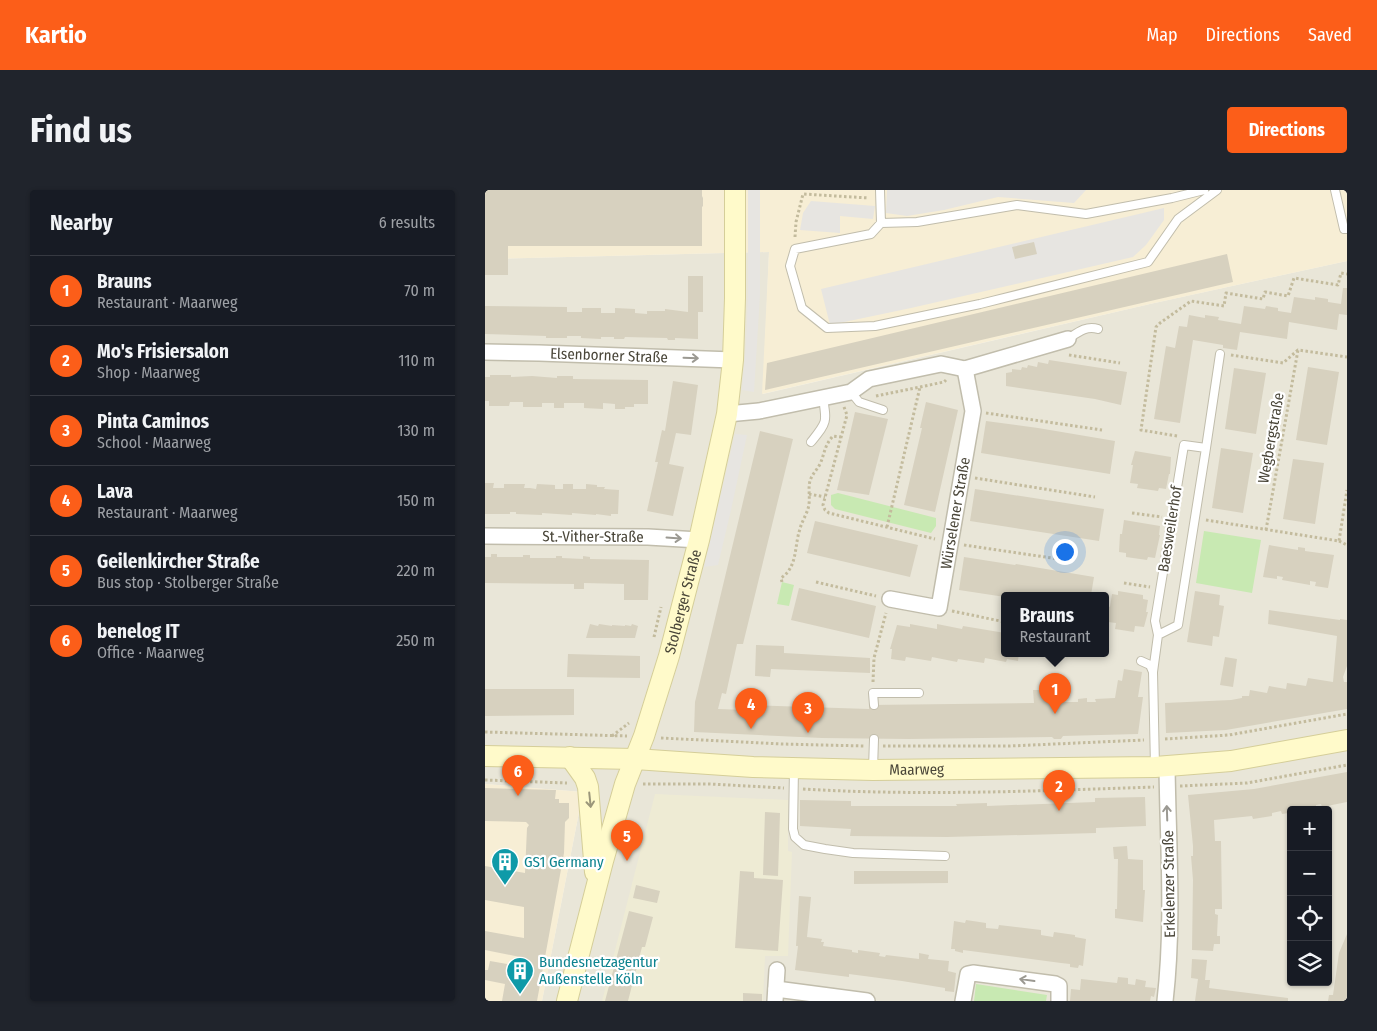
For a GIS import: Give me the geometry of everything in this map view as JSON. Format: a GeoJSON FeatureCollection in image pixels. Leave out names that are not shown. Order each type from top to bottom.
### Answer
{"type":"FeatureCollection","features":[{"type":"Feature","properties":{"kind":"street","name":"Stolberger Straße"},"geometry":{"type":"LineString","coordinates":[[567,1001],[595,889],[625,784],[644,736],[669,656],[699,540],[727,414],[733,360],[735,190]]}},
{"type":"Feature","properties":{"kind":"street"},"geometry":{"type":"LineString","coordinates":[[727,414],[759,411],[846,393],[869,379],[941,364],[965,369],[1068,339]]}},
{"type":"Feature","properties":{"kind":"street","name":"Elsenborner Straße"},"geometry":{"type":"LineString","coordinates":[[485,352],[733,360]]}},
{"type":"Feature","properties":{"kind":"street","name":"Würselener Straße"},"geometry":{"type":"LineString","coordinates":[[939,608],[973,411],[965,369]]}},
{"type":"Feature","properties":{"kind":"street","name":"St.-Vither-Straße"},"geometry":{"type":"LineString","coordinates":[[485,536],[648,537],[699,540]]}},
{"type":"Feature","properties":{"kind":"street"},"geometry":{"type":"LineString","coordinates":[[890,599],[939,608]]}},
{"type":"Feature","properties":{"kind":"street","name":"Maarweg"},"geometry":{"type":"LineString","coordinates":[[485,756],[635,758],[753,767],[873,770],[1161,766],[1231,761],[1347,740]]}},
{"type":"Feature","properties":{"kind":"street"},"geometry":{"type":"LineString","coordinates":[[569,757],[585,778],[589,787],[595,889]]}},
{"type":"Feature","properties":{"kind":"street","name":"Erkelenzer Straße"},"geometry":{"type":"LineString","coordinates":[[1161,766],[1171,899],[1169,971],[1165,1001]]}},
{"type":"Feature","properties":{"kind":"street"},"geometry":{"type":"LineString","coordinates":[[777,970],[775,995],[867,1001]]}},
{"type":"Feature","properties":{"kind":"street"},"geometry":{"type":"LineString","coordinates":[[963,1001],[968,974],[973,973],[1055,984],[1059,986],[1060,990],[1059,1001]]}},
{"type":"Feature","properties":{"kind":"lane"},"geometry":{"type":"LineString","coordinates":[[880,190],[881,223],[871,234],[795,249],[790,266],[802,308],[827,328],[875,326],[980,304],[1148,262],[1178,219],[1217,190]]}},
{"type":"Feature","properties":{"kind":"lane"},"geometry":{"type":"LineString","coordinates":[[881,223],[917,222],[1017,205],[1086,214],[1204,190]]}},
{"type":"Feature","properties":{"kind":"lane"},"geometry":{"type":"LineString","coordinates":[[1335,190],[1345,229]]}},
{"type":"Feature","properties":{"kind":"lane"},"geometry":{"type":"LineString","coordinates":[[1068,339],[1081,330],[1092,327],[1098,329]]}},
{"type":"Feature","properties":{"kind":"lane","name":"Baesweilerhof"},"geometry":{"type":"LineString","coordinates":[[1158,635],[1178,625],[1221,354]]}},
{"type":"Feature","properties":{"kind":"lane"},"geometry":{"type":"LineString","coordinates":[[846,393],[859,402],[883,410]]}},
{"type":"Feature","properties":{"kind":"lane"},"geometry":{"type":"LineString","coordinates":[[811,442],[824,426],[826,417],[823,398]]}},
{"type":"Feature","properties":{"kind":"lane"},"geometry":{"type":"LineString","coordinates":[[1184,445],[1206,448]]}},
{"type":"Feature","properties":{"kind":"lane","name":"Baesweilerhof"},"geometry":{"type":"LineString","coordinates":[[1161,766],[1155,740],[1153,672],[1158,635],[1155,621],[1184,445]]}},
{"type":"Feature","properties":{"kind":"lane"},"geometry":{"type":"LineString","coordinates":[[1141,661],[1151,665],[1153,672]]}},
{"type":"Feature","properties":{"kind":"lane"},"geometry":{"type":"LineString","coordinates":[[874,705],[873,693],[919,692]]}},
{"type":"Feature","properties":{"kind":"lane"},"geometry":{"type":"LineString","coordinates":[[873,770],[874,743]]}},
{"type":"Feature","properties":{"kind":"lane"},"geometry":{"type":"LineString","coordinates":[[794,768],[793,829],[795,837],[804,845],[853,853],[945,856]]}},
{"type":"Feature","properties":{"kind":"path"},"geometry":{"type":"LineString","coordinates":[[795,249],[797,222],[803,194],[880,199]]}},
{"type":"Feature","properties":{"kind":"path"},"geometry":{"type":"LineString","coordinates":[[1184,445],[1181,437],[1141,430],[1156,327],[1191,301],[1224,306],[1226,293],[1263,299],[1265,292],[1288,296],[1294,278],[1338,285],[1341,273],[1347,274]]}},
{"type":"Feature","properties":{"kind":"path"},"geometry":{"type":"LineString","coordinates":[[1221,354],[1283,363],[1297,350],[1347,357]]}},
{"type":"Feature","properties":{"kind":"path","name":"Wegbergstraße"},"geometry":{"type":"LineString","coordinates":[[1266,530],[1297,350]]}},
{"type":"Feature","properties":{"kind":"path"},"geometry":{"type":"LineString","coordinates":[[1062,354],[1120,363]]}},
{"type":"Feature","properties":{"kind":"path"},"geometry":{"type":"LineString","coordinates":[[887,527],[920,387]]}},
{"type":"Feature","properties":{"kind":"path"},"geometry":{"type":"LineString","coordinates":[[846,393],[847,415],[823,504],[825,510],[829,513],[950,542],[1072,561]]}},
{"type":"Feature","properties":{"kind":"path"},"geometry":{"type":"LineString","coordinates":[[973,411],[1102,430]]}},
{"type":"Feature","properties":{"kind":"path"},"geometry":{"type":"LineString","coordinates":[[782,582],[781,578],[788,574],[795,559],[796,543],[807,511],[811,480],[820,464],[826,444],[833,436],[841,437]]}},
{"type":"Feature","properties":{"kind":"path"},"geometry":{"type":"LineString","coordinates":[[962,476],[1095,497]]}},
{"type":"Feature","properties":{"kind":"path"},"geometry":{"type":"LineString","coordinates":[[1339,541],[1347,490]]}},
{"type":"Feature","properties":{"kind":"path"},"geometry":{"type":"LineString","coordinates":[[809,494],[825,497]]}},
{"type":"Feature","properties":{"kind":"path"},"geometry":{"type":"LineString","coordinates":[[1132,513],[1172,518]]}},
{"type":"Feature","properties":{"kind":"path"},"geometry":{"type":"LineString","coordinates":[[1195,518],[1339,541],[1347,545]]}},
{"type":"Feature","properties":{"kind":"path"},"geometry":{"type":"LineString","coordinates":[[816,582],[890,599],[874,658],[873,684]]}},
{"type":"Feature","properties":{"kind":"path"},"geometry":{"type":"LineString","coordinates":[[1124,583],[1160,588]]}},
{"type":"Feature","properties":{"kind":"path"},"geometry":{"type":"LineString","coordinates":[[652,646],[663,601]]}},
{"type":"Feature","properties":{"kind":"path"},"geometry":{"type":"LineString","coordinates":[[939,608],[1001,621]]}},
{"type":"Feature","properties":{"kind":"path"},"geometry":{"type":"LineString","coordinates":[[485,732],[644,736],[781,744],[874,743],[1010,746],[1229,735],[1347,714]]}},
{"type":"Feature","properties":{"kind":"path"},"geometry":{"type":"LineString","coordinates":[[612,736],[633,720]]}},
{"type":"Feature","properties":{"kind":"shaded area"},"geometry":{"type":"Polygon","coordinates":[[[485,190],[1347,190],[1347,261],[1150,304],[762,394],[769,252],[485,259],[485,190]]]}},
{"type":"Feature","properties":{"kind":"shaded area"},"geometry":{"type":"Polygon","coordinates":[[[748,190],[760,190],[760,295],[754,392],[742,390],[748,294],[748,190]]]}},
{"type":"Feature","properties":{"kind":"shaded area"},"geometry":{"type":"Polygon","coordinates":[[[887,190],[1086,190],[1074,203],[998,197],[944,210],[907,216],[886,213],[887,190]]]}},
{"type":"Feature","properties":{"kind":"shaded area"},"geometry":{"type":"Polygon","coordinates":[[[811,201],[875,206],[873,219],[840,216],[840,233],[800,230],[803,213],[811,201]]]}},
{"type":"Feature","properties":{"kind":"shaded area"},"geometry":{"type":"Polygon","coordinates":[[[1164,208],[1164,220],[1146,245],[1133,257],[830,325],[821,289],[1164,208]]]}},
{"type":"Feature","properties":{"kind":"shaded area"},"geometry":{"type":"Polygon","coordinates":[[[769,252],[763,394],[1150,304],[1347,261],[1347,1001],[542,1001],[583,792],[485,784],[485,259],[769,252]]]}},
{"type":"Feature","properties":{"kind":"shaded area"},"geometry":{"type":"Polygon","coordinates":[[[735,434],[747,435],[731,510],[718,565],[704,567],[735,434]]]}},
{"type":"Feature","properties":{"kind":"shaded area"},"geometry":{"type":"Polygon","coordinates":[[[485,784],[583,792],[542,1001],[485,1001],[485,784]]]}},
{"type":"Feature","properties":{"kind":"shaded area"},"geometry":{"type":"Polygon","coordinates":[[[655,794],[788,800],[788,851],[792,852],[788,956],[765,956],[763,1001],[602,1001],[655,794]]]}},
{"type":"Feature","properties":{"kind":"green space"},"geometry":{"type":"Polygon","coordinates":[[[838,493],[936,518],[936,526],[931,533],[835,509],[831,505],[831,495],[838,493]]]}},
{"type":"Feature","properties":{"kind":"green space"},"geometry":{"type":"Polygon","coordinates":[[[1204,531],[1261,540],[1252,593],[1196,583],[1204,531]]]}},
{"type":"Feature","properties":{"kind":"green space"},"geometry":{"type":"Polygon","coordinates":[[[782,582],[794,585],[789,606],[777,604],[782,582]]]}},
{"type":"Feature","properties":{"kind":"green space"},"geometry":{"type":"Polygon","coordinates":[[[976,984],[1047,995],[1046,1001],[974,1001],[976,984]]]}},
{"type":"Feature","properties":{"kind":"building"},"geometry":{"type":"Polygon","coordinates":[[[485,190],[702,190],[702,246],[508,246],[508,275],[485,275],[485,190]]]}},
{"type":"Feature","properties":{"kind":"building"},"geometry":{"type":"Polygon","coordinates":[[[1034,242],[1037,254],[1015,259],[1012,247],[1034,242]]]}},
{"type":"Feature","properties":{"kind":"building"},"geometry":{"type":"Polygon","coordinates":[[[1227,254],[1233,282],[765,390],[767,363],[1227,254]]]}},
{"type":"Feature","properties":{"kind":"building"},"geometry":{"type":"Polygon","coordinates":[[[688,276],[703,276],[703,312],[698,312],[698,339],[675,338],[675,340],[668,340],[667,338],[625,337],[624,339],[614,339],[614,337],[601,337],[601,339],[581,338],[581,336],[546,338],[546,336],[485,334],[485,306],[567,307],[567,312],[582,312],[582,308],[601,308],[601,313],[615,313],[615,308],[635,309],[635,313],[647,314],[647,311],[665,311],[665,309],[688,312],[688,276]]]}},
{"type":"Feature","properties":{"kind":"building"},"geometry":{"type":"Polygon","coordinates":[[[1343,288],[1347,288],[1347,315],[1339,314],[1337,330],[1289,322],[1287,339],[1240,332],[1237,350],[1223,348],[1223,345],[1193,340],[1180,423],[1154,419],[1166,346],[1175,348],[1179,326],[1187,327],[1189,315],[1205,318],[1205,315],[1219,317],[1218,320],[1241,324],[1244,306],[1265,309],[1266,306],[1278,308],[1278,311],[1291,313],[1294,297],[1315,300],[1315,297],[1341,304],[1343,288]]]}},
{"type":"Feature","properties":{"kind":"building"},"geometry":{"type":"Polygon","coordinates":[[[1049,360],[1127,372],[1121,405],[1095,399],[1006,386],[1006,373],[1012,372],[1012,369],[1021,370],[1022,367],[1027,368],[1028,365],[1037,367],[1038,362],[1048,364],[1049,360]]]}},
{"type":"Feature","properties":{"kind":"building"},"geometry":{"type":"Polygon","coordinates":[[[1308,367],[1339,372],[1327,445],[1296,440],[1308,367]]]}},
{"type":"Feature","properties":{"kind":"building"},"geometry":{"type":"Polygon","coordinates":[[[1234,368],[1266,373],[1256,434],[1225,429],[1234,368]]]}},
{"type":"Feature","properties":{"kind":"building"},"geometry":{"type":"Polygon","coordinates":[[[490,375],[557,378],[557,376],[573,376],[573,379],[648,380],[648,404],[634,404],[634,407],[625,407],[625,409],[615,409],[615,404],[603,403],[603,409],[584,408],[584,403],[564,403],[564,408],[554,408],[554,403],[542,403],[542,407],[523,407],[523,402],[510,402],[509,406],[489,406],[489,401],[485,401],[485,377],[490,377],[490,375]]]}},
{"type":"Feature","properties":{"kind":"building"},"geometry":{"type":"Polygon","coordinates":[[[673,381],[698,385],[691,435],[676,433],[669,464],[684,467],[673,516],[647,511],[658,462],[655,462],[662,430],[665,431],[673,381]]]}},
{"type":"Feature","properties":{"kind":"building"},"geometry":{"type":"Polygon","coordinates":[[[926,402],[958,410],[935,512],[904,505],[922,428],[920,428],[926,402]]]}},
{"type":"Feature","properties":{"kind":"building"},"geometry":{"type":"Polygon","coordinates":[[[855,412],[888,419],[869,495],[837,490],[855,412]]]}},
{"type":"Feature","properties":{"kind":"building"},"geometry":{"type":"Polygon","coordinates":[[[986,421],[1115,441],[1110,474],[981,453],[986,421]]]}},
{"type":"Feature","properties":{"kind":"building"},"geometry":{"type":"Polygon","coordinates":[[[760,431],[793,439],[743,644],[737,644],[726,694],[722,693],[718,709],[746,710],[746,705],[869,709],[869,705],[1034,703],[1033,690],[1056,690],[1056,702],[1078,702],[1078,699],[1087,698],[1087,702],[1096,702],[1095,699],[1115,698],[1118,680],[1122,681],[1124,669],[1142,672],[1138,697],[1143,697],[1138,734],[1063,736],[1061,739],[1054,739],[1052,737],[909,739],[822,738],[694,732],[695,702],[760,431]]]}},
{"type":"Feature","properties":{"kind":"building"},"geometry":{"type":"Polygon","coordinates":[[[1221,448],[1253,453],[1243,513],[1212,508],[1221,448]]]}},
{"type":"Feature","properties":{"kind":"building"},"geometry":{"type":"Polygon","coordinates":[[[1135,451],[1171,457],[1170,474],[1166,489],[1159,488],[1158,491],[1137,488],[1138,484],[1130,483],[1133,465],[1131,465],[1135,451]]]}},
{"type":"Feature","properties":{"kind":"building"},"geometry":{"type":"Polygon","coordinates":[[[1293,459],[1324,463],[1315,524],[1283,519],[1293,459]]]}},
{"type":"Feature","properties":{"kind":"building"},"geometry":{"type":"Polygon","coordinates":[[[485,483],[494,483],[493,488],[504,488],[504,484],[525,484],[524,488],[536,489],[537,484],[555,485],[555,489],[563,489],[563,484],[573,484],[573,489],[586,489],[586,484],[605,487],[604,489],[619,490],[618,514],[611,514],[611,516],[542,513],[542,515],[510,512],[510,514],[485,514],[485,483]]]}},
{"type":"Feature","properties":{"kind":"building"},"geometry":{"type":"Polygon","coordinates":[[[975,489],[1104,509],[1099,541],[970,521],[975,489]]]}},
{"type":"Feature","properties":{"kind":"building"},"geometry":{"type":"Polygon","coordinates":[[[1124,520],[1160,526],[1155,558],[1148,557],[1147,560],[1126,557],[1126,553],[1119,552],[1120,534],[1122,534],[1124,520]]]}},
{"type":"Feature","properties":{"kind":"building"},"geometry":{"type":"Polygon","coordinates":[[[815,521],[918,545],[910,577],[807,553],[815,521]]]}},
{"type":"Feature","properties":{"kind":"building"},"geometry":{"type":"Polygon","coordinates":[[[1269,545],[1298,550],[1298,547],[1305,548],[1305,551],[1334,555],[1328,588],[1315,586],[1316,582],[1310,581],[1310,585],[1282,580],[1283,577],[1277,576],[1277,579],[1263,577],[1269,545]]]}},
{"type":"Feature","properties":{"kind":"building"},"geometry":{"type":"Polygon","coordinates":[[[491,554],[497,554],[497,557],[523,557],[523,555],[530,555],[530,558],[556,558],[556,556],[562,556],[562,558],[583,559],[583,556],[590,557],[590,559],[649,560],[648,600],[624,600],[624,584],[584,583],[584,589],[574,589],[574,584],[485,583],[485,557],[491,557],[491,554]]]}},
{"type":"Feature","properties":{"kind":"building"},"geometry":{"type":"Polygon","coordinates":[[[964,557],[1094,577],[1092,592],[1001,592],[1001,596],[959,590],[964,557]]]}},
{"type":"Feature","properties":{"kind":"building"},"geometry":{"type":"Polygon","coordinates":[[[799,588],[876,606],[869,638],[791,620],[799,588]]]}},
{"type":"Feature","properties":{"kind":"building"},"geometry":{"type":"Polygon","coordinates":[[[1118,591],[1143,595],[1143,599],[1148,600],[1146,612],[1148,612],[1144,627],[1135,626],[1134,632],[1115,629],[1116,623],[1109,622],[1109,606],[1112,594],[1118,595],[1118,591]]]}},
{"type":"Feature","properties":{"kind":"building"},"geometry":{"type":"Polygon","coordinates":[[[1195,591],[1220,595],[1219,605],[1224,606],[1219,637],[1213,636],[1212,646],[1187,642],[1195,591]]]}},
{"type":"Feature","properties":{"kind":"building"},"geometry":{"type":"Polygon","coordinates":[[[1269,610],[1347,620],[1347,666],[1343,677],[1344,682],[1347,682],[1347,709],[1226,730],[1166,733],[1165,703],[1231,700],[1242,698],[1242,696],[1249,696],[1250,690],[1267,693],[1269,686],[1286,689],[1287,683],[1306,686],[1308,678],[1333,682],[1337,636],[1268,624],[1269,610]]]}},
{"type":"Feature","properties":{"kind":"building"},"geometry":{"type":"Polygon","coordinates":[[[590,624],[598,626],[599,624],[631,626],[632,624],[638,626],[635,638],[586,638],[590,624]]]}},
{"type":"Feature","properties":{"kind":"building"},"geometry":{"type":"Polygon","coordinates":[[[910,624],[937,629],[937,624],[962,629],[963,626],[1001,632],[1001,657],[1018,657],[1018,661],[1007,659],[1006,662],[985,658],[984,663],[958,659],[957,662],[932,657],[931,661],[906,657],[905,661],[891,659],[892,649],[890,649],[897,625],[910,627],[910,624]]]}},
{"type":"Feature","properties":{"kind":"building"},"geometry":{"type":"Polygon","coordinates":[[[756,645],[784,646],[784,653],[870,658],[870,673],[771,669],[770,677],[755,676],[756,645]]]}},
{"type":"Feature","properties":{"kind":"building"},"geometry":{"type":"Polygon","coordinates":[[[568,654],[640,656],[640,678],[567,677],[568,654]]]}},
{"type":"Feature","properties":{"kind":"building"},"geometry":{"type":"Polygon","coordinates":[[[1225,657],[1237,659],[1233,687],[1220,685],[1225,657]]]}},
{"type":"Feature","properties":{"kind":"building"},"geometry":{"type":"Polygon","coordinates":[[[485,689],[574,689],[574,715],[485,716],[485,689]]]}},
{"type":"Feature","properties":{"kind":"building"},"geometry":{"type":"Polygon","coordinates":[[[1347,772],[1347,802],[1327,806],[1322,806],[1321,804],[1316,806],[1287,806],[1287,813],[1282,814],[1281,811],[1272,813],[1272,816],[1253,819],[1252,816],[1214,820],[1215,841],[1221,841],[1222,909],[1215,909],[1215,914],[1218,915],[1217,936],[1220,936],[1220,944],[1214,944],[1213,951],[1192,950],[1193,880],[1191,856],[1193,856],[1193,846],[1188,795],[1254,789],[1347,772]]]}},
{"type":"Feature","properties":{"kind":"building"},"geometry":{"type":"Polygon","coordinates":[[[485,788],[556,790],[555,799],[559,799],[559,803],[569,803],[569,818],[565,822],[564,853],[537,1001],[502,1001],[505,984],[485,980],[485,970],[488,970],[490,961],[518,966],[520,957],[485,950],[485,931],[524,938],[524,907],[485,900],[485,866],[525,873],[527,828],[529,825],[526,822],[485,821],[485,788]]]}},
{"type":"Feature","properties":{"kind":"building"},"geometry":{"type":"Polygon","coordinates":[[[1145,797],[1146,826],[1096,828],[1096,833],[947,837],[850,836],[851,829],[800,826],[800,800],[851,801],[851,806],[957,806],[956,804],[987,803],[987,806],[1095,802],[1095,798],[1145,797]]]}},
{"type":"Feature","properties":{"kind":"building"},"geometry":{"type":"Polygon","coordinates":[[[765,812],[780,813],[778,876],[763,875],[765,812]]]}},
{"type":"Feature","properties":{"kind":"building"},"geometry":{"type":"Polygon","coordinates":[[[1127,846],[1128,859],[1143,860],[1143,890],[1145,890],[1143,922],[1115,918],[1115,909],[1117,909],[1118,859],[1114,859],[1113,847],[1127,846]]]}},
{"type":"Feature","properties":{"kind":"building"},"geometry":{"type":"Polygon","coordinates":[[[740,871],[754,872],[754,878],[783,880],[778,951],[735,948],[740,871]]]}},
{"type":"Feature","properties":{"kind":"building"},"geometry":{"type":"Polygon","coordinates":[[[854,871],[948,871],[948,883],[854,884],[854,871]]]}},
{"type":"Feature","properties":{"kind":"building"},"geometry":{"type":"Polygon","coordinates":[[[636,885],[660,891],[657,903],[633,898],[636,885]]]}},
{"type":"Feature","properties":{"kind":"building"},"geometry":{"type":"Polygon","coordinates":[[[799,896],[811,897],[807,937],[822,939],[821,942],[824,942],[823,946],[852,950],[852,952],[858,953],[858,950],[880,953],[879,956],[885,957],[886,955],[919,959],[919,953],[929,955],[928,959],[949,961],[948,971],[956,973],[954,992],[945,991],[945,988],[902,981],[849,974],[849,977],[795,970],[798,946],[796,946],[799,896]]]}},
{"type":"Feature","properties":{"kind":"building"},"geometry":{"type":"Polygon","coordinates":[[[629,911],[653,917],[645,947],[642,947],[628,1001],[605,1001],[629,911]]]}},
{"type":"Feature","properties":{"kind":"building"},"geometry":{"type":"Polygon","coordinates":[[[966,920],[986,923],[986,928],[998,929],[999,925],[1041,930],[1041,935],[1053,937],[1054,932],[1075,935],[1075,937],[1086,939],[1083,966],[1079,965],[1078,968],[1070,967],[1070,964],[963,950],[963,953],[955,951],[955,949],[951,949],[954,921],[965,923],[966,920]]]}},
{"type":"Feature","properties":{"kind":"building"},"geometry":{"type":"Polygon","coordinates":[[[1347,934],[1347,1001],[1328,1001],[1329,995],[1333,995],[1339,953],[1347,934]]]}},
{"type":"Feature","properties":{"kind":"building"},"geometry":{"type":"Polygon","coordinates":[[[1192,959],[1207,960],[1205,980],[1210,980],[1209,988],[1288,998],[1288,1001],[1195,1001],[1198,979],[1191,978],[1192,959]]]}},
{"type":"Feature","properties":{"kind":"building"},"geometry":{"type":"Polygon","coordinates":[[[1118,977],[1128,978],[1128,984],[1135,985],[1136,979],[1146,981],[1145,987],[1156,988],[1154,997],[1151,996],[1150,1001],[1070,1001],[1071,989],[1080,990],[1081,979],[1117,983],[1118,977]]]}},
{"type":"Feature","properties":{"kind":"building"},"geometry":{"type":"Polygon","coordinates":[[[743,993],[762,994],[762,1001],[743,1001],[743,993]]]}},
{"type":"Feature","properties":{"kind":"place","name":"Brauns"},"geometry":{"type":"Point","coordinates":[1055,714]}},
{"type":"Feature","properties":{"kind":"place","name":"Lava"},"geometry":{"type":"Point","coordinates":[751,729]}},
{"type":"Feature","properties":{"kind":"place","name":"Pinta Caminos"},"geometry":{"type":"Point","coordinates":[808,733]}},
{"type":"Feature","properties":{"kind":"place","name":"benelog IT"},"geometry":{"type":"Point","coordinates":[518,796]}},
{"type":"Feature","properties":{"kind":"place","name":"Mo's Frisiersalon"},"geometry":{"type":"Point","coordinates":[1059,811]}},
{"type":"Feature","properties":{"kind":"place","name":"Geilenkircher Straße"},"geometry":{"type":"Point","coordinates":[627,861]}},
{"type":"Feature","properties":{"kind":"place","name":"GS1 Germany"},"geometry":{"type":"Point","coordinates":[505,886]}},
{"type":"Feature","properties":{"kind":"place","name":"Bundesnetzagentur Außenstelle Köln"},"geometry":{"type":"Point","coordinates":[520,995]}}]}
